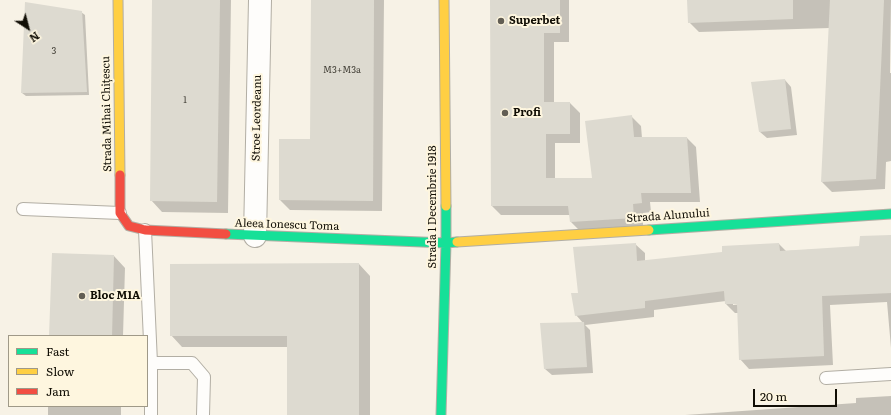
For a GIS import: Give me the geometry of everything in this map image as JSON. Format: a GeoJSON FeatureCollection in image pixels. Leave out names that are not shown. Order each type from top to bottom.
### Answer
{"type":"FeatureCollection","features":[{"type":"Feature","properties":{"kind":"street","name":"Strada Mihai Chițescu"},"geometry":{"type":"LineString","coordinates":[[118,0],[120,213]]}},
{"type":"Feature","properties":{"kind":"street","name":"Stroe Leordeanu"},"geometry":{"type":"LineString","coordinates":[[255,236],[260,0]]}},
{"type":"Feature","properties":{"kind":"street","name":"Strada 1 Decembrie 1918"},"geometry":{"type":"LineString","coordinates":[[441,415],[446,243],[444,0]]}},
{"type":"Feature","properties":{"kind":"street","name":"Aleea Ionescu Toma"},"geometry":{"type":"LineString","coordinates":[[120,213],[128,226],[145,230],[255,236],[446,243]]}},
{"type":"Feature","properties":{"kind":"street","name":"Strada Alunului"},"geometry":{"type":"LineString","coordinates":[[446,243],[891,214]]}},
{"type":"Feature","properties":{"kind":"lane"},"geometry":{"type":"LineString","coordinates":[[23,209],[120,213]]}},
{"type":"Feature","properties":{"kind":"lane"},"geometry":{"type":"LineString","coordinates":[[145,230],[151,363],[151,415]]}},
{"type":"Feature","properties":{"kind":"lane"},"geometry":{"type":"LineString","coordinates":[[151,363],[192,363],[204,377],[203,415]]}},
{"type":"Feature","properties":{"kind":"lane"},"geometry":{"type":"LineString","coordinates":[[826,378],[891,374]]}},
{"type":"Feature","properties":{"kind":"building"},"geometry":{"type":"Polygon","coordinates":[[[152,0],[220,0],[217,202],[150,201],[152,0]]]}},
{"type":"Feature","properties":{"kind":"building"},"geometry":{"type":"Polygon","coordinates":[[[311,0],[374,0],[373,201],[279,200],[279,139],[310,139],[311,0]]]}},
{"type":"Feature","properties":{"kind":"building"},"geometry":{"type":"Polygon","coordinates":[[[490,0],[560,0],[560,33],[544,33],[544,102],[570,102],[570,134],[546,134],[546,178],[592,178],[585,121],[632,115],[634,137],[687,137],[691,193],[641,193],[642,203],[633,204],[634,218],[570,222],[568,206],[491,206],[490,0]]]}},
{"type":"Feature","properties":{"kind":"building"},"geometry":{"type":"Polygon","coordinates":[[[687,0],[793,0],[793,19],[688,23],[687,0]]]}},
{"type":"Feature","properties":{"kind":"building"},"geometry":{"type":"Polygon","coordinates":[[[830,0],[884,0],[876,179],[821,182],[830,0]]]}},
{"type":"Feature","properties":{"kind":"building"},"geometry":{"type":"Polygon","coordinates":[[[25,2],[82,11],[87,92],[21,93],[25,2]]]}},
{"type":"Feature","properties":{"kind":"building"},"geometry":{"type":"Polygon","coordinates":[[[785,79],[791,129],[759,132],[751,82],[785,79]]]}},
{"type":"Feature","properties":{"kind":"building"},"geometry":{"type":"Polygon","coordinates":[[[891,235],[891,293],[822,296],[824,356],[739,360],[737,304],[725,304],[724,291],[645,301],[645,308],[575,316],[571,293],[578,293],[573,247],[636,243],[637,261],[722,252],[722,246],[779,243],[780,251],[859,246],[860,236],[891,235]]]}},
{"type":"Feature","properties":{"kind":"building","name":"Bloc M1A"},"geometry":{"type":"Polygon","coordinates":[[[52,253],[114,255],[112,335],[49,335],[52,253]]]}},
{"type":"Feature","properties":{"kind":"building"},"geometry":{"type":"Polygon","coordinates":[[[359,263],[359,415],[287,415],[287,336],[170,336],[170,264],[359,263]]]}},
{"type":"Feature","properties":{"kind":"building"},"geometry":{"type":"Polygon","coordinates":[[[584,322],[587,367],[544,369],[540,323],[584,322]]]}},
{"type":"Feature","properties":{"kind":"traffic: fast"},"geometry":{"type":"LineString","coordinates":[[441,415],[446,206]]}},
{"type":"Feature","properties":{"kind":"traffic: fast"},"geometry":{"type":"LineString","coordinates":[[649,230],[891,214]]}},
{"type":"Feature","properties":{"kind":"traffic: fast"},"geometry":{"type":"LineString","coordinates":[[226,234],[446,243],[457,242]]}},
{"type":"Feature","properties":{"kind":"traffic: slow"},"geometry":{"type":"LineString","coordinates":[[118,0],[120,175]]}},
{"type":"Feature","properties":{"kind":"traffic: slow"},"geometry":{"type":"LineString","coordinates":[[444,0],[446,206]]}},
{"type":"Feature","properties":{"kind":"traffic: slow"},"geometry":{"type":"LineString","coordinates":[[457,242],[649,230]]}},
{"type":"Feature","properties":{"kind":"traffic: jam"},"geometry":{"type":"LineString","coordinates":[[120,175],[120,213],[129,226],[145,230],[226,234]]}},
{"type":"Feature","properties":{"kind":"place","name":"Superbet"},"geometry":{"type":"Point","coordinates":[501,21]}},
{"type":"Feature","properties":{"kind":"place","name":"Profi"},"geometry":{"type":"Point","coordinates":[505,113]}},
{"type":"Feature","properties":{"kind":"place","name":"Bloc M1A"},"geometry":{"type":"Point","coordinates":[82,296]}}]}
